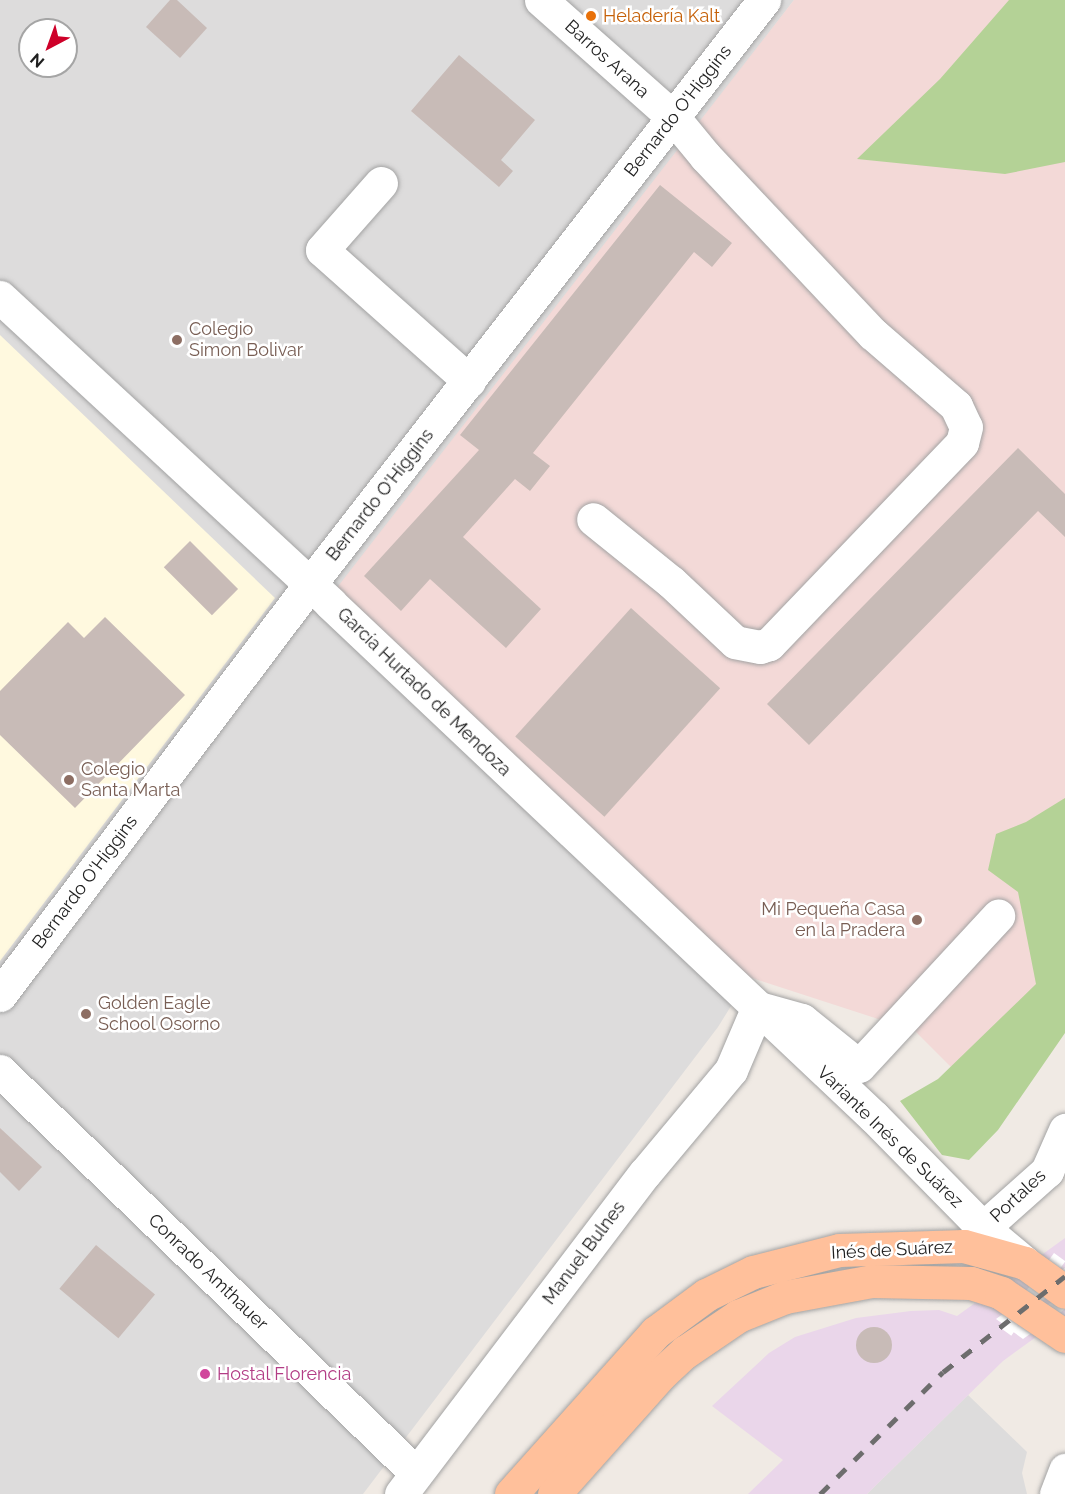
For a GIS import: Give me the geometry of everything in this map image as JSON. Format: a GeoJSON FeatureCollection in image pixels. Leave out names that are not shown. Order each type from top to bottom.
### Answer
{"type":"FeatureCollection","features":[{"type":"Feature","properties":{"kind":"main road","name":"Inés de Suárez"},"geometry":{"type":"LineString","coordinates":[[550,1482],[656,1332],[706,1295],[753,1272],[838,1250],[964,1246],[1025,1263],[1065,1292]]}},
{"type":"Feature","properties":{"kind":"main road","name":"Inés de Suárez"},"geometry":{"type":"LineString","coordinates":[[512,1494],[550,1482],[685,1353],[738,1316],[785,1297],[872,1281],[971,1283],[1001,1293],[1065,1336]]}},
{"type":"Feature","properties":{"kind":"street","name":"Barros Arana"},"geometry":{"type":"LineString","coordinates":[[541,0],[673,117],[706,157],[873,334],[962,412],[965,436],[769,644],[760,647],[735,642],[671,582],[593,519]]}},
{"type":"Feature","properties":{"kind":"street","name":"Bernardo O'Higgins"},"geometry":{"type":"LineString","coordinates":[[0,995],[310,584],[764,0]]}},
{"type":"Feature","properties":{"kind":"street"},"geometry":{"type":"LineString","coordinates":[[381,183],[322,250],[469,381]]}},
{"type":"Feature","properties":{"kind":"street","name":"García Hurtado de Mendoza"},"geometry":{"type":"LineString","coordinates":[[0,297],[310,584],[758,1009],[802,1020],[859,1066],[998,916]]}},
{"type":"Feature","properties":{"kind":"street","name":"Variante Inés de Suárez"},"geometry":{"type":"LineString","coordinates":[[758,1009],[874,1117],[983,1228],[1025,1263]]}},
{"type":"Feature","properties":{"kind":"street","name":"Manuel Bulnes"},"geometry":{"type":"LineString","coordinates":[[409,1483],[645,1173],[731,1070],[758,1009]]}},
{"type":"Feature","properties":{"kind":"street","name":"Conrado Amthauer"},"geometry":{"type":"LineString","coordinates":[[0,1071],[409,1483]]}},
{"type":"Feature","properties":{"kind":"street","name":"Portales"},"geometry":{"type":"LineString","coordinates":[[983,1228],[1047,1171],[1065,1130]]}},
{"type":"Feature","properties":{"kind":"street"},"geometry":{"type":"LineString","coordinates":[[1056,1494],[1065,1470]]}},
{"type":"Feature","properties":{"kind":"shaded area"},"geometry":{"type":"Polygon","coordinates":[[[0,0],[794,0],[699,124],[749,977],[718,1027],[363,1494],[0,1494],[0,0]]]}},
{"type":"Feature","properties":{"kind":"shaded area"},"geometry":{"type":"Polygon","coordinates":[[[794,0],[1065,0],[1065,1028],[1003,1119],[915,1031],[749,977],[332,594],[794,0]]]}},
{"type":"Feature","properties":{"kind":"shaded area","name":"Colegio Santa Marta"},"geometry":{"type":"Polygon","coordinates":[[[0,335],[275,598],[0,961],[0,335]]]}},
{"type":"Feature","properties":{"kind":"shaded area"},"geometry":{"type":"Polygon","coordinates":[[[1065,1238],[1065,1316],[1003,1361],[867,1494],[748,1494],[783,1460],[712,1406],[769,1353],[795,1337],[856,1318],[939,1310],[957,1316],[1065,1238]]]}},
{"type":"Feature","properties":{"kind":"shaded area"},"geometry":{"type":"Polygon","coordinates":[[[968,1395],[1027,1452],[1022,1473],[1027,1494],[867,1494],[968,1395]]]}},
{"type":"Feature","properties":{"kind":"green space"},"geometry":{"type":"Polygon","coordinates":[[[1009,0],[1065,0],[1065,162],[1005,174],[857,159],[940,79],[1009,0]]]}},
{"type":"Feature","properties":{"kind":"green space"},"geometry":{"type":"Polygon","coordinates":[[[1065,798],[1065,1033],[998,1130],[969,1160],[942,1155],[900,1101],[938,1079],[1036,984],[1018,892],[988,870],[996,834],[1026,822],[1065,798]]]}},
{"type":"Feature","properties":{"kind":"pier"},"geometry":{"type":"Polygon","coordinates":[[[1054,1253],[1065,1262],[1011,1336],[1000,1327],[1054,1253]]]}},
{"type":"Feature","properties":{"kind":"pier"},"geometry":{"type":"Polygon","coordinates":[[[1065,1268],[1065,1284],[1007,1327],[996,1319],[1065,1268]]]}},
{"type":"Feature","properties":{"kind":"pier"},"geometry":{"type":"Polygon","coordinates":[[[1065,1292],[1065,1309],[1023,1339],[1012,1331],[1065,1292]]]}},
{"type":"Feature","properties":{"kind":"building"},"geometry":{"type":"Polygon","coordinates":[[[170,0],[177,0],[207,28],[180,58],[146,27],[170,0]]]}},
{"type":"Feature","properties":{"kind":"building"},"geometry":{"type":"Polygon","coordinates":[[[459,55],[535,120],[501,160],[513,171],[499,187],[411,111],[459,55]]]}},
{"type":"Feature","properties":{"kind":"building"},"geometry":{"type":"Polygon","coordinates":[[[660,185],[732,243],[712,267],[694,252],[533,453],[550,466],[530,491],[515,479],[463,537],[541,609],[506,648],[430,579],[401,611],[364,576],[479,450],[460,435],[660,185]]]}},
{"type":"Feature","properties":{"kind":"building"},"geometry":{"type":"Polygon","coordinates":[[[1018,448],[1065,494],[1065,537],[1038,511],[809,745],[767,704],[1018,448]]]}},
{"type":"Feature","properties":{"kind":"building"},"geometry":{"type":"Polygon","coordinates":[[[190,541],[238,589],[212,615],[164,567],[190,541]]]}},
{"type":"Feature","properties":{"kind":"building"},"geometry":{"type":"Polygon","coordinates":[[[631,608],[720,688],[604,817],[515,737],[631,608]]]}},
{"type":"Feature","properties":{"kind":"building"},"geometry":{"type":"Polygon","coordinates":[[[105,617],[185,695],[75,808],[0,735],[0,691],[68,622],[84,638],[105,617]]]}},
{"type":"Feature","properties":{"kind":"building"},"geometry":{"type":"Polygon","coordinates":[[[0,1128],[42,1167],[19,1191],[0,1172],[0,1128]]]}},
{"type":"Feature","properties":{"kind":"building"},"geometry":{"type":"Polygon","coordinates":[[[96,1245],[155,1294],[118,1338],[59,1289],[96,1245]]]}},
{"type":"Feature","properties":{"kind":"building"},"geometry":{"type":"Polygon","coordinates":[[[874,1327],[887,1332],[892,1345],[887,1358],[874,1363],[861,1358],[856,1345],[861,1332],[874,1327]]]}},
{"type":"Feature","properties":{"kind":"railway"},"geometry":{"type":"LineString","coordinates":[[820,1494],[943,1372],[1065,1276]]}},
{"type":"Feature","properties":{"kind":"place","name":"Heladería Kalt"},"geometry":{"type":"Point","coordinates":[591,16]}},
{"type":"Feature","properties":{"kind":"place","name":"Colegio Simon Bolivar"},"geometry":{"type":"Point","coordinates":[177,340]}},
{"type":"Feature","properties":{"kind":"place","name":"Colegio Santa Marta"},"geometry":{"type":"Point","coordinates":[69,780]}},
{"type":"Feature","properties":{"kind":"place","name":"Mi Pequeña Casa en la Pradera"},"geometry":{"type":"Point","coordinates":[917,920]}},
{"type":"Feature","properties":{"kind":"place","name":"Golden Eagle School Osorno"},"geometry":{"type":"Point","coordinates":[86,1014]}},
{"type":"Feature","properties":{"kind":"place","name":"Hostal Florencia"},"geometry":{"type":"Point","coordinates":[205,1374]}}]}
